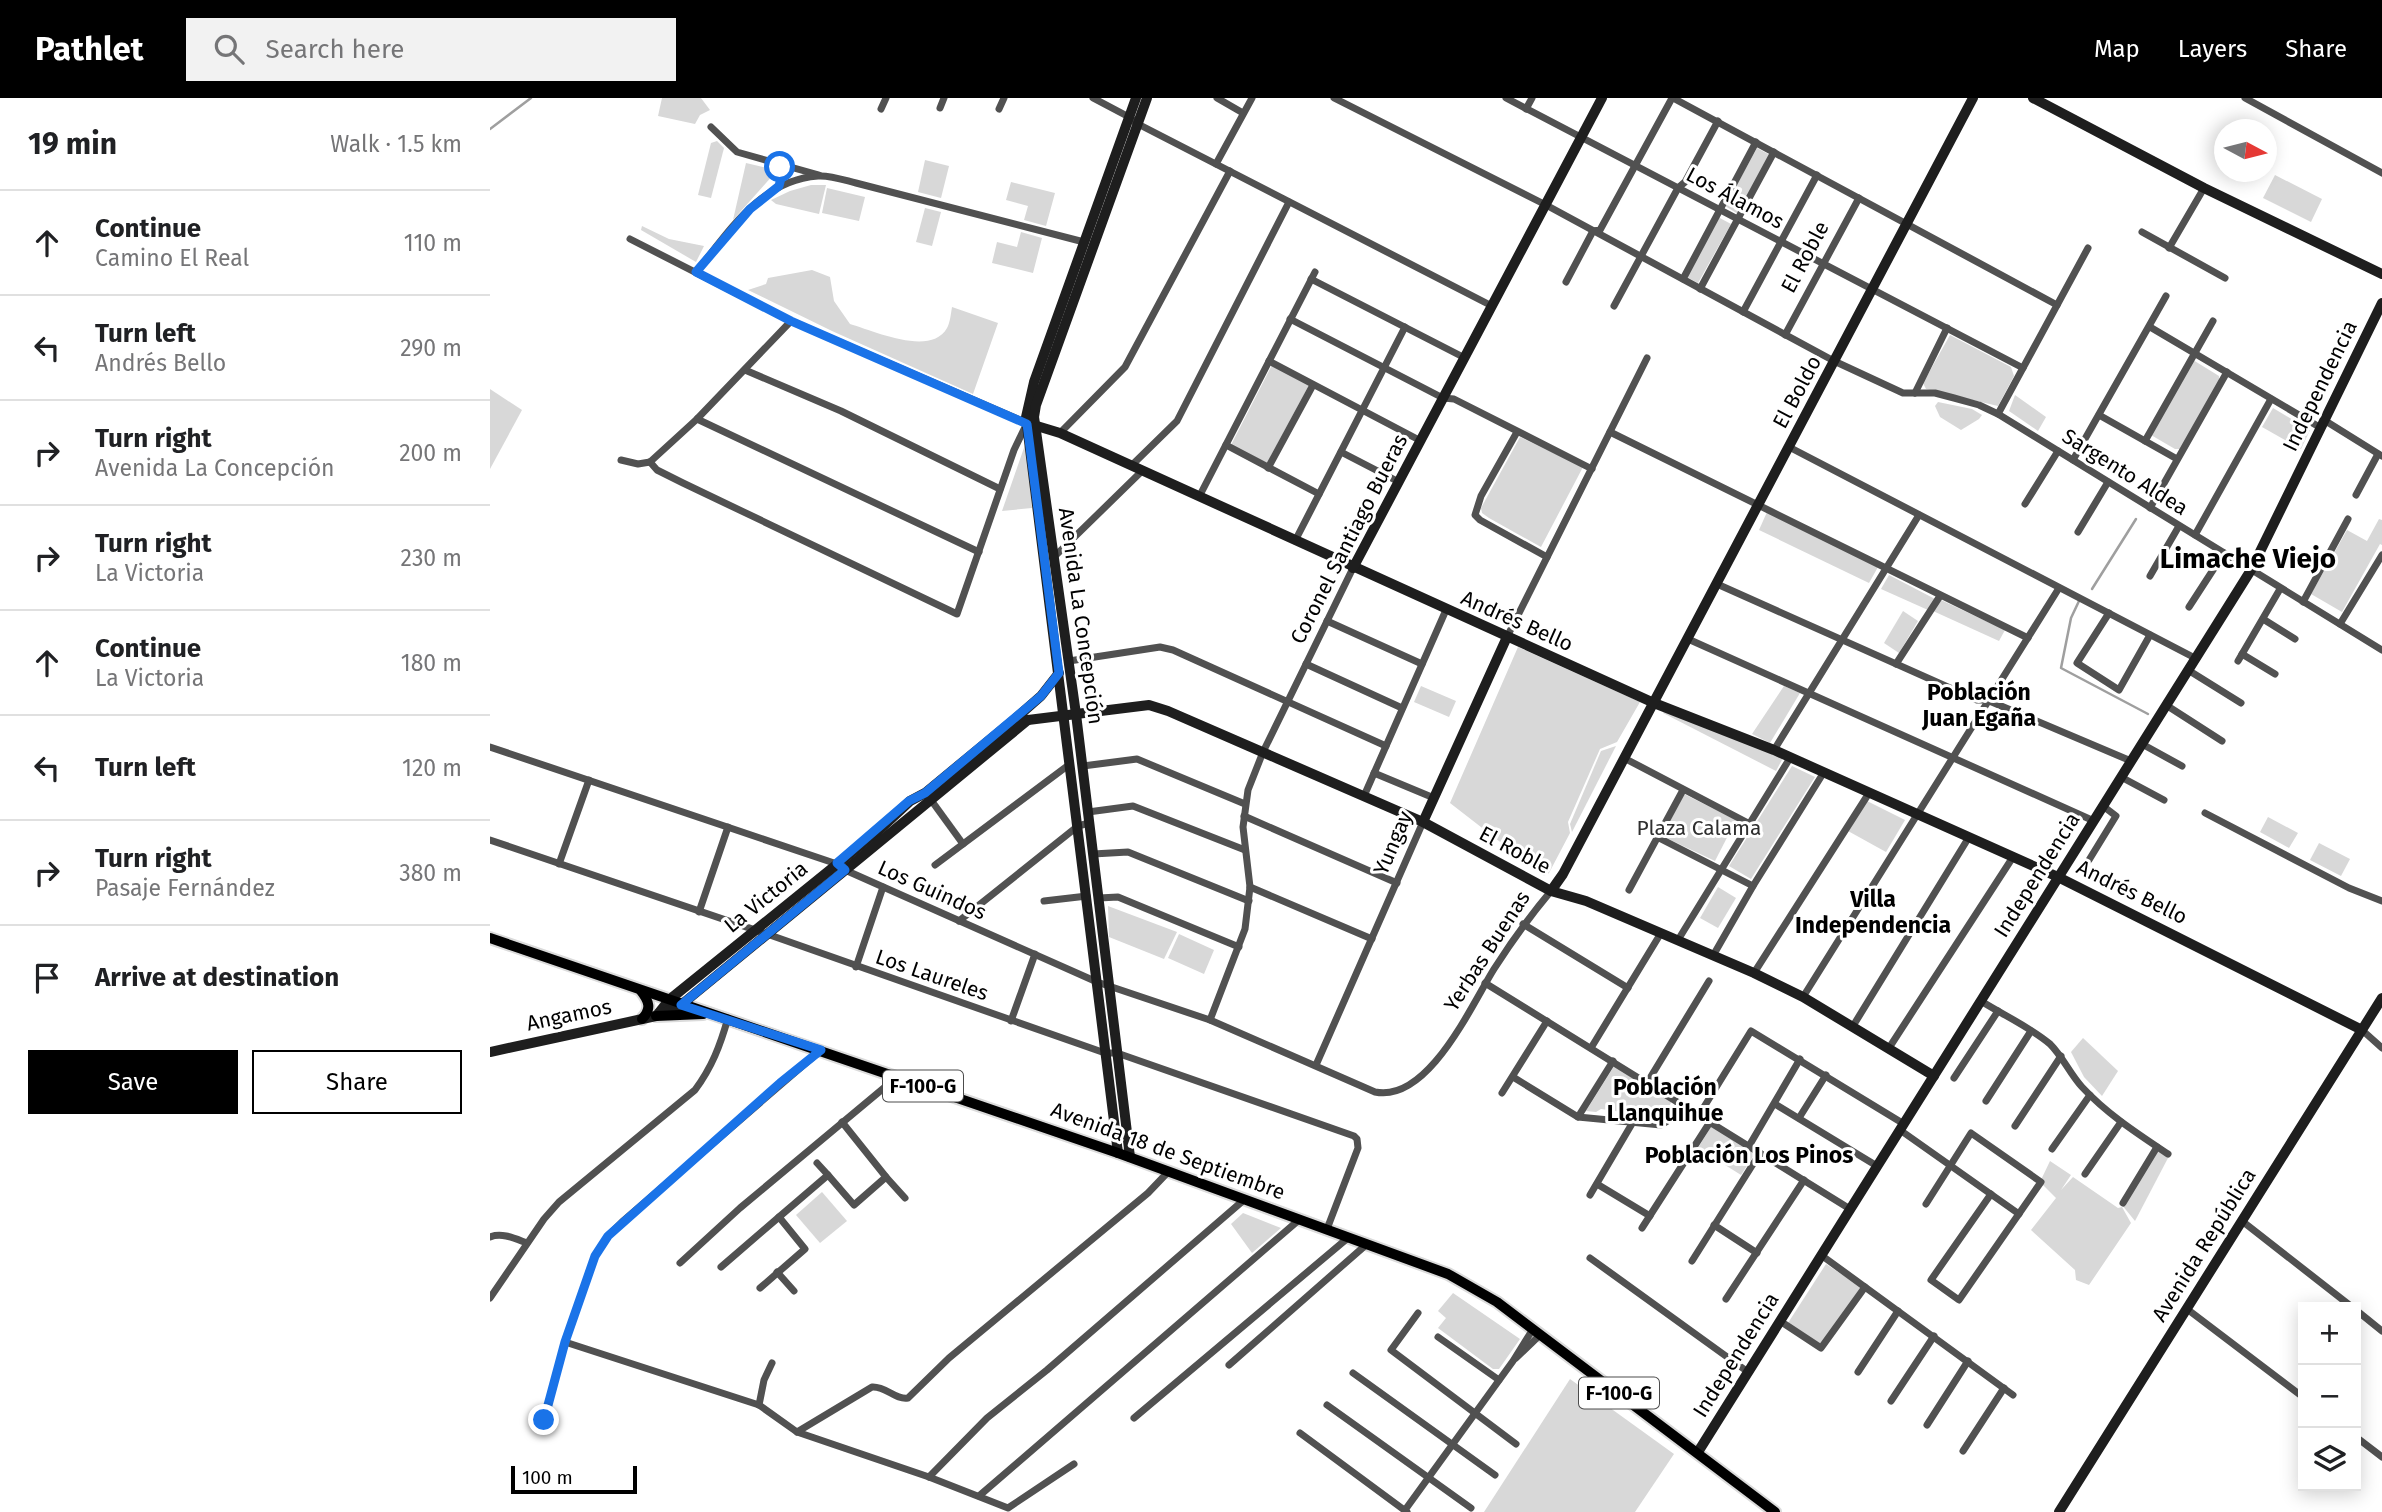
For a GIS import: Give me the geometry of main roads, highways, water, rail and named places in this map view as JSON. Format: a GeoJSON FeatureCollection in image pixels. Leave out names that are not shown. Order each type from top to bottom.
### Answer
{"type":"FeatureCollection","features":[{"type":"Feature","properties":{"kind":"main road","name":"Avenida 18 de Septiembre"},"geometry":{"type":"LineString","coordinates":[[490,937],[681,1005],[728,1018],[1130,1157],[1463,1282],[1497,1302],[1775,1512]]}},
{"type":"Feature","properties":{"kind":"main road"},"geometry":{"type":"LineString","coordinates":[[641,991],[649,1006],[642,1019]]}},
{"type":"Feature","properties":{"kind":"main road"},"geometry":{"type":"LineString","coordinates":[[656,1016],[712,1014]]}},
{"type":"Feature","properties":{"kind":"waterway"},"geometry":{"type":"LineString","coordinates":[[490,129],[531,98]]}},
{"type":"Feature","properties":{"kind":"waterway"},"geometry":{"type":"LineString","coordinates":[[2092,589],[2136,519]]}},
{"type":"Feature","properties":{"kind":"waterway"},"geometry":{"type":"LineString","coordinates":[[2079,601],[2071,618],[2061,668],[2148,714]]}},
{"type":"Feature","properties":{"kind":"district","name":"Limache Viejo"},"geometry":{"type":"Point","coordinates":[2248,558]}},
{"type":"Feature","properties":{"kind":"district","name":"Población Juan Egaña"},"geometry":{"type":"Point","coordinates":[1979,705]}},
{"type":"Feature","properties":{"kind":"district","name":"Villa Independencia"},"geometry":{"type":"Point","coordinates":[1873,912]}},
{"type":"Feature","properties":{"kind":"district","name":"Población Llanquihue"},"geometry":{"type":"Point","coordinates":[1665,1100]}},
{"type":"Feature","properties":{"kind":"district","name":"Población Los Pinos"},"geometry":{"type":"Point","coordinates":[1749,1155]}},
{"type":"Feature","properties":{"kind":"park label","name":"Plaza Calama"},"geometry":{"type":"Point","coordinates":[1699,828]}}]}
